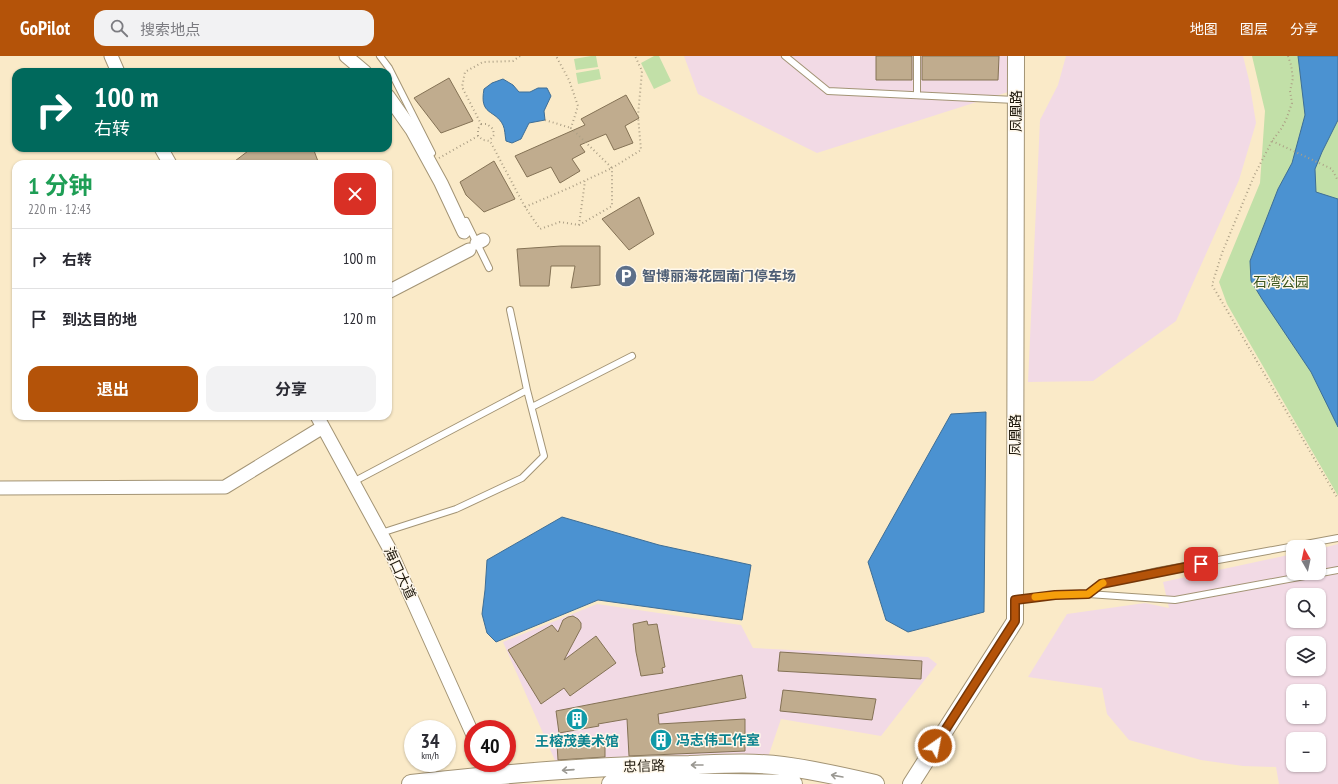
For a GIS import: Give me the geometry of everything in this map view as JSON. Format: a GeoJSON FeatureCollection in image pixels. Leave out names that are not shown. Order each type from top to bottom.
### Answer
{"type":"FeatureCollection","features":[{"type":"Feature","properties":{"kind":"main road","name":"忠信路"},"geometry":{"type":"LineString","coordinates":[[411,784],[491,774],[650,765],[736,764],[782,766],[852,778],[876,784]]}},
{"type":"Feature","properties":{"kind":"main road","name":"忠信路"},"geometry":{"type":"LineString","coordinates":[[611,784],[646,782],[792,784]]}},
{"type":"Feature","properties":{"kind":"street"},"geometry":{"type":"LineString","coordinates":[[111,56],[116,68]]}},
{"type":"Feature","properties":{"kind":"street"},"geometry":{"type":"LineString","coordinates":[[346,56],[360,68]]}},
{"type":"Feature","properties":{"kind":"street","name":"凤凰路"},"geometry":{"type":"LineString","coordinates":[[911,784],[1015,621],[1016,56]]}},
{"type":"Feature","properties":{"kind":"street"},"geometry":{"type":"LineString","coordinates":[[392,102],[412,130],[441,182],[464,232]]}},
{"type":"Feature","properties":{"kind":"street"},"geometry":{"type":"LineString","coordinates":[[392,290],[476,245]]}},
{"type":"Feature","properties":{"kind":"street"},"geometry":{"type":"LineString","coordinates":[[0,488],[225,487],[320,422]]}},
{"type":"Feature","properties":{"kind":"street","name":"海口大道"},"geometry":{"type":"LineString","coordinates":[[320,422],[392,555],[466,720]]}},
{"type":"Feature","properties":{"kind":"lane"},"geometry":{"type":"LineString","coordinates":[[380,56],[389,68]]}},
{"type":"Feature","properties":{"kind":"lane"},"geometry":{"type":"LineString","coordinates":[[785,56],[828,91],[1016,100]]}},
{"type":"Feature","properties":{"kind":"lane"},"geometry":{"type":"LineString","coordinates":[[917,56],[917,95]]}},
{"type":"Feature","properties":{"kind":"lane"},"geometry":{"type":"LineString","coordinates":[[392,74],[476,245],[489,268]]}},
{"type":"Feature","properties":{"kind":"lane"},"geometry":{"type":"LineString","coordinates":[[381,533],[456,509],[522,478],[544,456],[527,390],[510,310]]}},
{"type":"Feature","properties":{"kind":"lane"},"geometry":{"type":"LineString","coordinates":[[532,407],[632,356]]}},
{"type":"Feature","properties":{"kind":"lane"},"geometry":{"type":"LineString","coordinates":[[353,482],[527,390]]}},
{"type":"Feature","properties":{"kind":"lane"},"geometry":{"type":"LineString","coordinates":[[1088,594],[1101,584],[1158,571],[1338,538]]}},
{"type":"Feature","properties":{"kind":"lane"},"geometry":{"type":"LineString","coordinates":[[1015,600],[1055,595],[1088,594],[1174,600],[1338,570]]}},
{"type":"Feature","properties":{"kind":"path"},"geometry":{"type":"LineString","coordinates":[[481,124],[462,87],[466,72],[483,62],[513,61],[520,56]]}},
{"type":"Feature","properties":{"kind":"path"},"geometry":{"type":"LineString","coordinates":[[556,56],[569,80],[578,106],[571,128]]}},
{"type":"Feature","properties":{"kind":"path"},"geometry":{"type":"LineString","coordinates":[[525,207],[612,168],[641,150],[638,116],[642,71],[635,56]]}},
{"type":"Feature","properties":{"kind":"path"},"geometry":{"type":"LineString","coordinates":[[1288,56],[1293,78],[1290,91],[1292,103],[1281,130],[1272,141],[1254,176],[1222,253],[1212,285],[1338,500]]}},
{"type":"Feature","properties":{"kind":"path"},"geometry":{"type":"LineString","coordinates":[[490,140],[525,207],[540,229],[560,222],[579,225],[612,206],[612,168],[571,128],[545,120]]}},
{"type":"Feature","properties":{"kind":"path"},"geometry":{"type":"LineString","coordinates":[[478,136],[478,129],[481,124]]}},
{"type":"Feature","properties":{"kind":"path"},"geometry":{"type":"LineString","coordinates":[[481,124],[487,124],[493,129],[494,134],[490,140]]}},
{"type":"Feature","properties":{"kind":"path"},"geometry":{"type":"LineString","coordinates":[[435,160],[478,136]]}},
{"type":"Feature","properties":{"kind":"path"},"geometry":{"type":"LineString","coordinates":[[478,136],[483,140],[490,140]]}},
{"type":"Feature","properties":{"kind":"path"},"geometry":{"type":"LineString","coordinates":[[1272,141],[1332,169],[1338,181]]}},
{"type":"Feature","properties":{"kind":"path"},"geometry":{"type":"LineString","coordinates":[[579,225],[585,181]]}},
{"type":"Feature","properties":{"kind":"shaded area"},"geometry":{"type":"Polygon","coordinates":[[[684,56],[1008,56],[1008,92],[817,153],[698,94],[684,56]]]}},
{"type":"Feature","properties":{"kind":"shaded area"},"geometry":{"type":"Polygon","coordinates":[[[1066,56],[1243,56],[1249,80],[1256,123],[1239,180],[1176,321],[1093,381],[1028,382],[1040,120],[1058,85],[1066,56]]]}},
{"type":"Feature","properties":{"kind":"shaded area"},"geometry":{"type":"Polygon","coordinates":[[[1338,544],[1338,784],[1279,784],[1276,767],[1243,766],[1201,760],[1129,740],[1107,714],[1102,688],[1028,677],[1067,614],[1145,603],[1169,608],[1163,582],[1286,556],[1286,580],[1326,580],[1326,547],[1338,544]]]}},
{"type":"Feature","properties":{"kind":"shaded area"},"geometry":{"type":"Polygon","coordinates":[[[597,604],[741,625],[753,648],[928,657],[937,664],[881,736],[781,719],[767,760],[557,765],[503,642],[597,604]]]}},
{"type":"Feature","properties":{"kind":"green space"},"geometry":{"type":"Polygon","coordinates":[[[596,56],[598,67],[576,70],[574,59],[596,56]]]}},
{"type":"Feature","properties":{"kind":"green space"},"geometry":{"type":"Polygon","coordinates":[[[654,56],[659,56],[671,81],[654,89],[641,63],[654,56]]]}},
{"type":"Feature","properties":{"kind":"green space","name":"石湾公园"},"geometry":{"type":"Polygon","coordinates":[[[1252,56],[1338,56],[1338,496],[1227,304],[1219,282],[1260,183],[1265,111],[1252,56]]]}},
{"type":"Feature","properties":{"kind":"green space"},"geometry":{"type":"Polygon","coordinates":[[[599,69],[601,79],[578,84],[576,73],[599,69]]]}},
{"type":"Feature","properties":{"kind":"water"},"geometry":{"type":"Polygon","coordinates":[[[1298,56],[1338,56],[1338,120],[1315,169],[1316,192],[1338,199],[1338,427],[1311,372],[1251,281],[1250,261],[1278,189],[1292,163],[1305,115],[1298,56]]]}},
{"type":"Feature","properties":{"kind":"water"},"geometry":{"type":"Polygon","coordinates":[[[503,79],[513,85],[519,92],[530,92],[538,88],[547,88],[551,96],[544,111],[545,120],[529,123],[521,139],[512,143],[506,141],[503,125],[496,116],[486,108],[483,98],[484,89],[492,83],[503,79]]]}},
{"type":"Feature","properties":{"kind":"water"},"geometry":{"type":"Polygon","coordinates":[[[986,412],[984,612],[908,632],[886,620],[868,562],[951,414],[986,412]]]}},
{"type":"Feature","properties":{"kind":"water"},"geometry":{"type":"Polygon","coordinates":[[[562,517],[659,545],[751,565],[742,620],[598,600],[496,642],[487,633],[482,614],[487,560],[562,517]]]}},
{"type":"Feature","properties":{"kind":"building"},"geometry":{"type":"Polygon","coordinates":[[[876,56],[912,56],[912,80],[876,80],[876,56]]]}},
{"type":"Feature","properties":{"kind":"building"},"geometry":{"type":"Polygon","coordinates":[[[922,56],[999,56],[998,80],[922,80],[922,56]]]}},
{"type":"Feature","properties":{"kind":"building"},"geometry":{"type":"Polygon","coordinates":[[[449,78],[473,121],[441,133],[414,98],[449,78]]]}},
{"type":"Feature","properties":{"kind":"building"},"geometry":{"type":"Polygon","coordinates":[[[626,95],[639,118],[625,126],[633,143],[614,150],[606,134],[580,145],[585,152],[572,159],[580,171],[560,183],[551,167],[527,177],[515,156],[585,125],[581,119],[626,95]]]}},
{"type":"Feature","properties":{"kind":"building"},"geometry":{"type":"Polygon","coordinates":[[[247,152],[314,152],[318,160],[236,160],[247,152]]]}},
{"type":"Feature","properties":{"kind":"building"},"geometry":{"type":"Polygon","coordinates":[[[494,161],[515,199],[484,212],[466,195],[460,182],[494,161]]]}},
{"type":"Feature","properties":{"kind":"building"},"geometry":{"type":"Polygon","coordinates":[[[639,197],[654,234],[629,250],[602,219],[639,197]]]}},
{"type":"Feature","properties":{"kind":"building"},"geometry":{"type":"Polygon","coordinates":[[[561,246],[600,246],[600,285],[571,288],[575,266],[551,266],[549,286],[520,286],[517,249],[561,246]]]}},
{"type":"Feature","properties":{"kind":"building"},"geometry":{"type":"Polygon","coordinates":[[[573,616],[581,623],[581,628],[564,660],[596,636],[616,663],[570,696],[564,688],[541,704],[508,650],[552,625],[558,632],[563,620],[573,616]]]}},
{"type":"Feature","properties":{"kind":"building"},"geometry":{"type":"Polygon","coordinates":[[[647,621],[648,625],[657,624],[665,667],[662,668],[663,673],[641,676],[636,652],[633,624],[647,621]]]}},
{"type":"Feature","properties":{"kind":"building"},"geometry":{"type":"Polygon","coordinates":[[[780,652],[922,661],[921,679],[778,671],[780,652]]]}},
{"type":"Feature","properties":{"kind":"building"},"geometry":{"type":"Polygon","coordinates":[[[742,675],[746,698],[658,714],[659,724],[745,719],[745,751],[629,756],[627,719],[598,724],[599,726],[559,733],[556,711],[742,675]]]}},
{"type":"Feature","properties":{"kind":"building"},"geometry":{"type":"Polygon","coordinates":[[[783,690],[876,699],[872,720],[780,711],[783,690]]]}},
{"type":"Feature","properties":{"kind":"building"},"geometry":{"type":"Polygon","coordinates":[[[605,741],[605,757],[558,760],[557,744],[605,741]]]}},
{"type":"Feature","properties":{"kind":"slow traffic"},"geometry":{"type":"LineString","coordinates":[[1035,597],[1088,594],[1103,583]]}},
{"type":"Feature","properties":{"kind":"place","name":"智博丽海花园南门停车场"},"geometry":{"type":"Point","coordinates":[626,276]}},
{"type":"Feature","properties":{"kind":"place","name":"王榕茂美术馆"},"geometry":{"type":"Point","coordinates":[577,719]}},
{"type":"Feature","properties":{"kind":"place","name":"冯志伟工作室"},"geometry":{"type":"Point","coordinates":[661,740]}},
{"type":"Feature","properties":{"kind":"route"},"geometry":{"type":"LineString","coordinates":[[935,746],[1015,621],[1015,600],[1055,595],[1088,594],[1101,584],[1158,571],[1201,564]]}}]}
